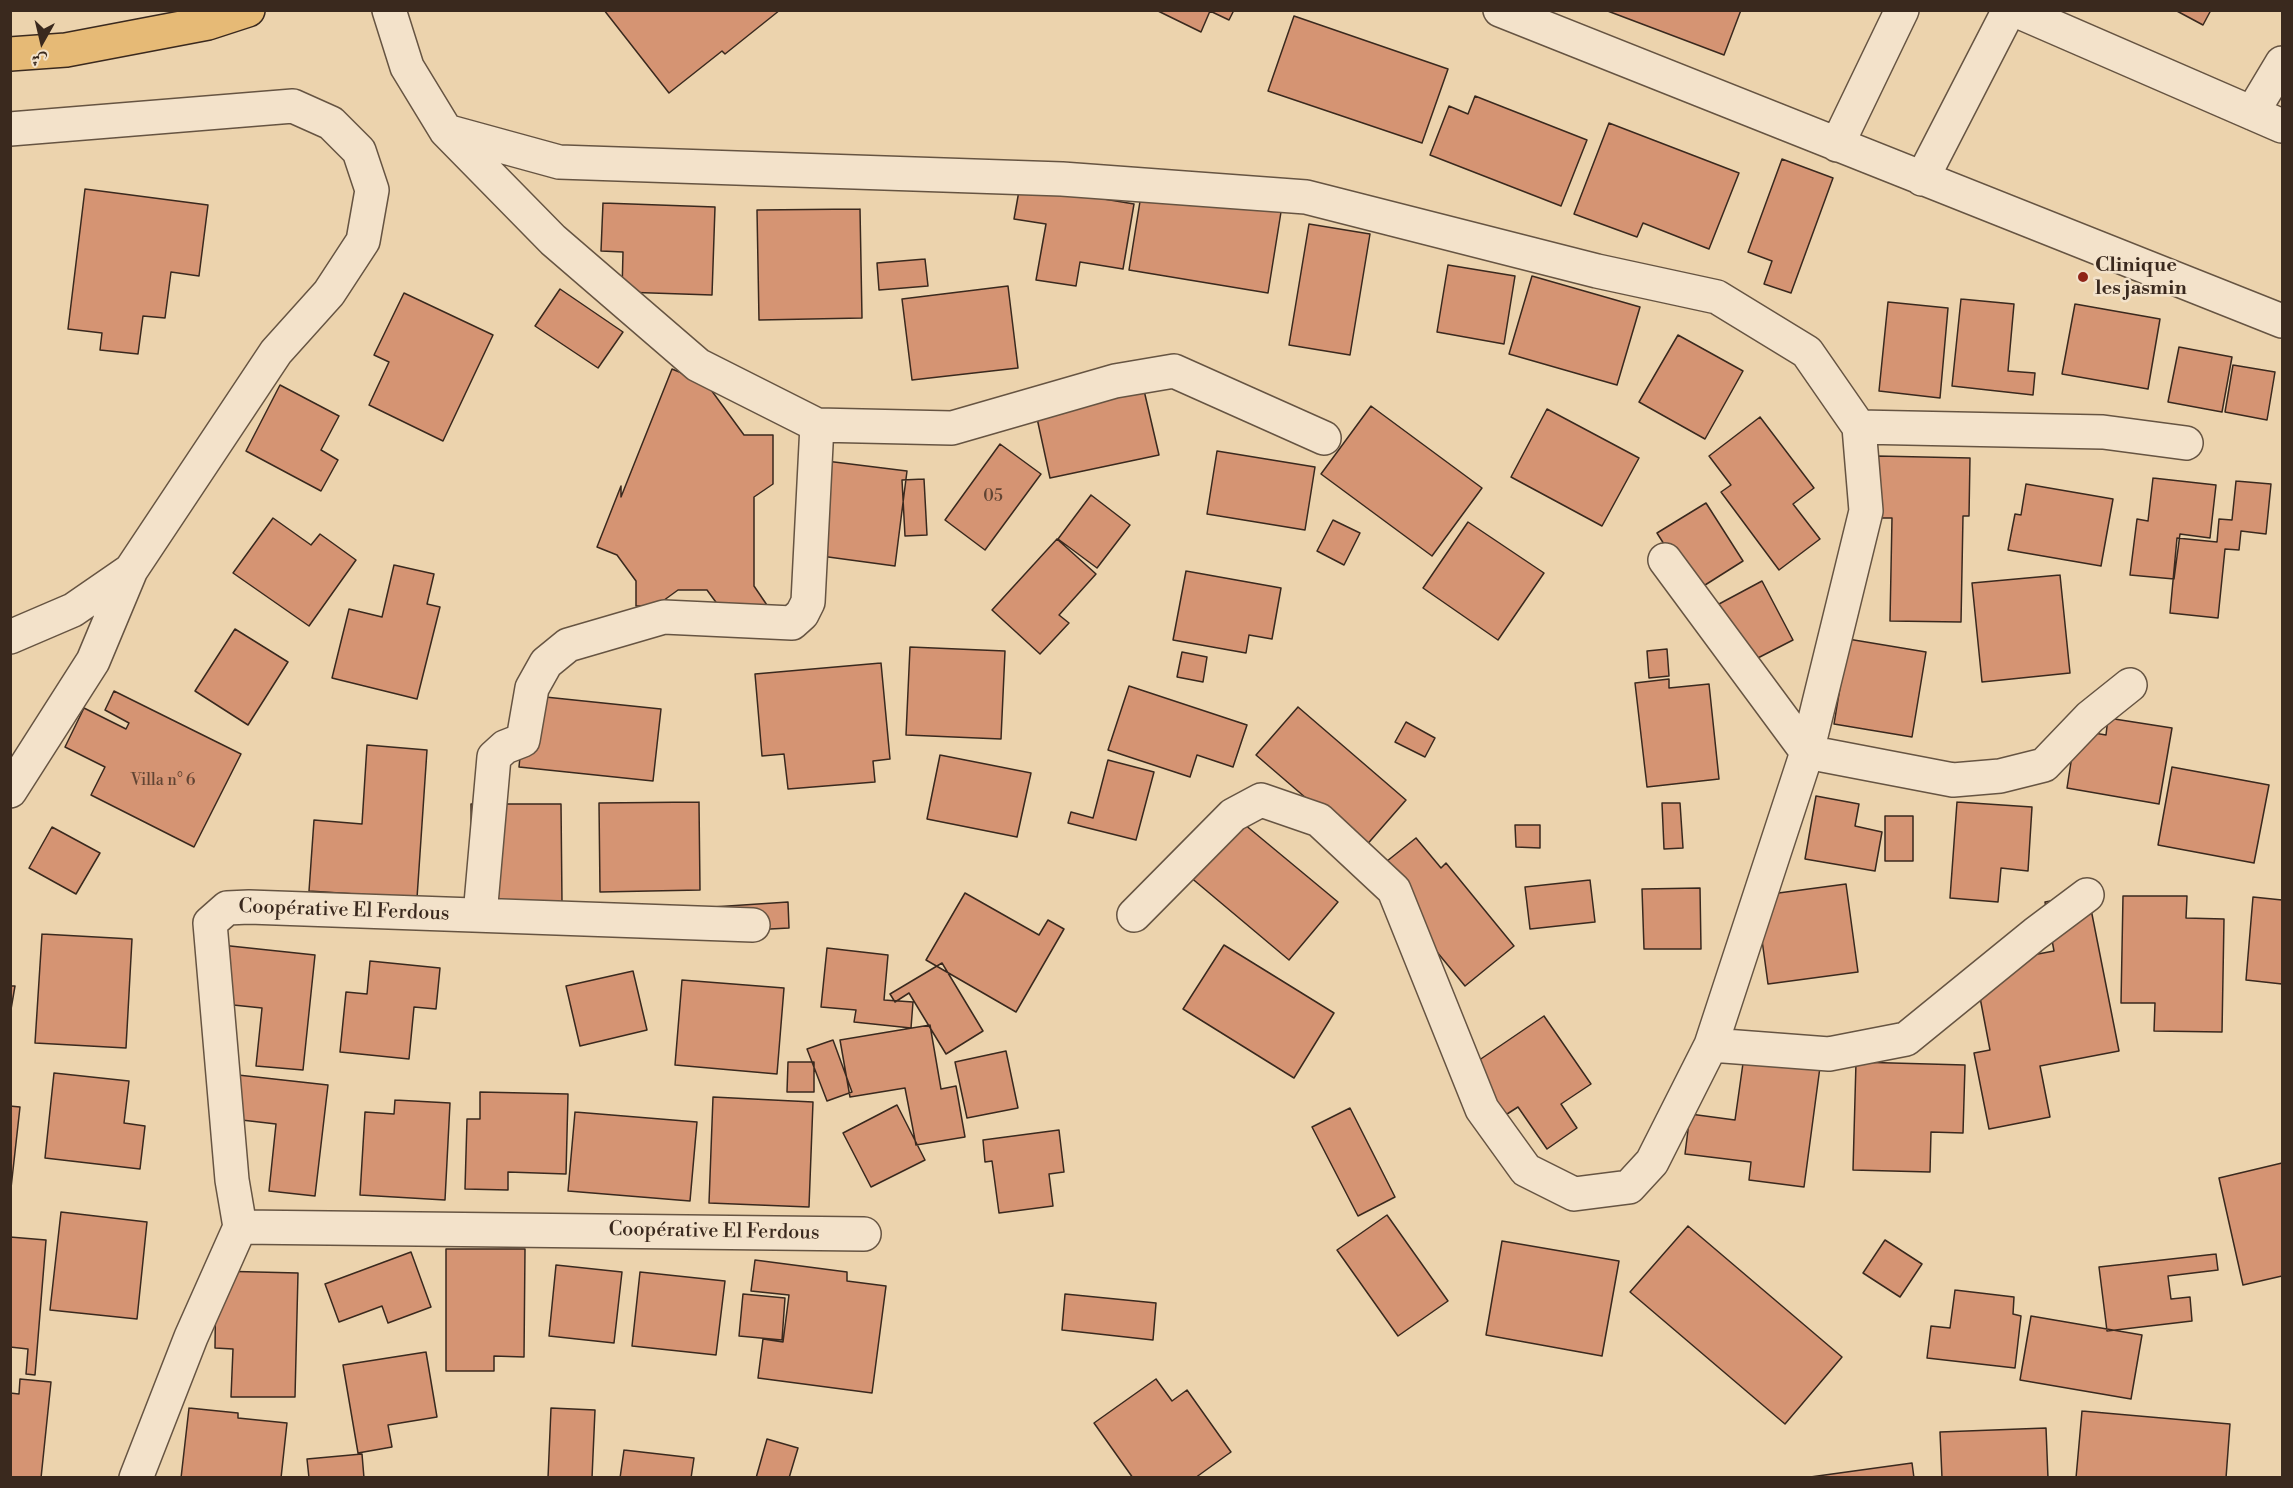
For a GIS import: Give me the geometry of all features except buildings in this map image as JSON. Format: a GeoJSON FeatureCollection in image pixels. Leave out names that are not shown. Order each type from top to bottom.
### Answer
{"type":"FeatureCollection","features":[{"type":"Feature","properties":{"kind":"main road"},"geometry":{"type":"LineString","coordinates":[[10,54],[66,50],[208,23],[248,10]]}},
{"type":"Feature","properties":{"kind":"street"},"geometry":{"type":"LineString","coordinates":[[389,10],[407,67],[446,131],[553,240],[698,365],[817,425],[952,428],[1115,381],[1174,371],[1324,438]]}},
{"type":"Feature","properties":{"kind":"street"},"geometry":{"type":"LineString","coordinates":[[1837,145],[1902,10]]}},
{"type":"Feature","properties":{"kind":"street"},"geometry":{"type":"LineString","coordinates":[[1922,179],[2009,10]]}},
{"type":"Feature","properties":{"kind":"street"},"geometry":{"type":"LineString","coordinates":[[2015,10],[2283,126]]}},
{"type":"Feature","properties":{"kind":"street"},"geometry":{"type":"LineString","coordinates":[[1519,14],[1837,145],[2283,321]]}},
{"type":"Feature","properties":{"kind":"street"},"geometry":{"type":"LineString","coordinates":[[2252,112],[2283,63]]}},
{"type":"Feature","properties":{"kind":"street"},"geometry":{"type":"LineString","coordinates":[[10,129],[294,106],[331,123],[359,151],[372,190],[363,242],[329,293],[276,352],[131,570],[93,661],[10,791]]}},
{"type":"Feature","properties":{"kind":"street"},"geometry":{"type":"LineString","coordinates":[[446,131],[559,162],[1062,179],[1306,196],[1597,271],[1717,297],[1807,352],[1859,427],[1866,511],[1808,752],[1711,1045],[1652,1162],[1629,1187],[1574,1194],[1526,1170],[1482,1109],[1394,890],[1319,820],[1261,800],[1233,815],[1134,915]]}},
{"type":"Feature","properties":{"kind":"street"},"geometry":{"type":"LineString","coordinates":[[480,915],[494,757],[505,747],[523,740],[532,688],[546,663],[568,645],[664,617],[792,622],[802,614],[808,602],[817,425]]}},
{"type":"Feature","properties":{"kind":"street"},"geometry":{"type":"LineString","coordinates":[[1859,427],[2103,432],[2186,443]]}},
{"type":"Feature","properties":{"kind":"street"},"geometry":{"type":"LineString","coordinates":[[1665,560],[1808,752],[1953,780],[2000,776],[2044,765],[2090,717],[2130,685]]}},
{"type":"Feature","properties":{"kind":"street"},"geometry":{"type":"LineString","coordinates":[[10,637],[73,610],[131,570]]}},
{"type":"Feature","properties":{"kind":"street"},"geometry":{"type":"LineString","coordinates":[[1711,1045],[1829,1054],[1906,1039],[2035,934],[2087,895]]}},
{"type":"Feature","properties":{"kind":"street","name":"Coopérative El Ferdous"},"geometry":{"type":"LineString","coordinates":[[753,925],[227,908],[210,923],[231,1180],[240,1227],[864,1234]]}},
{"type":"Feature","properties":{"kind":"street"},"geometry":{"type":"LineString","coordinates":[[136,1478],[191,1336],[240,1227]]}},
{"type":"Feature","properties":{"kind":"place","name":"Clinique les jasmin"},"geometry":{"type":"Point","coordinates":[2083,277]}}]}
